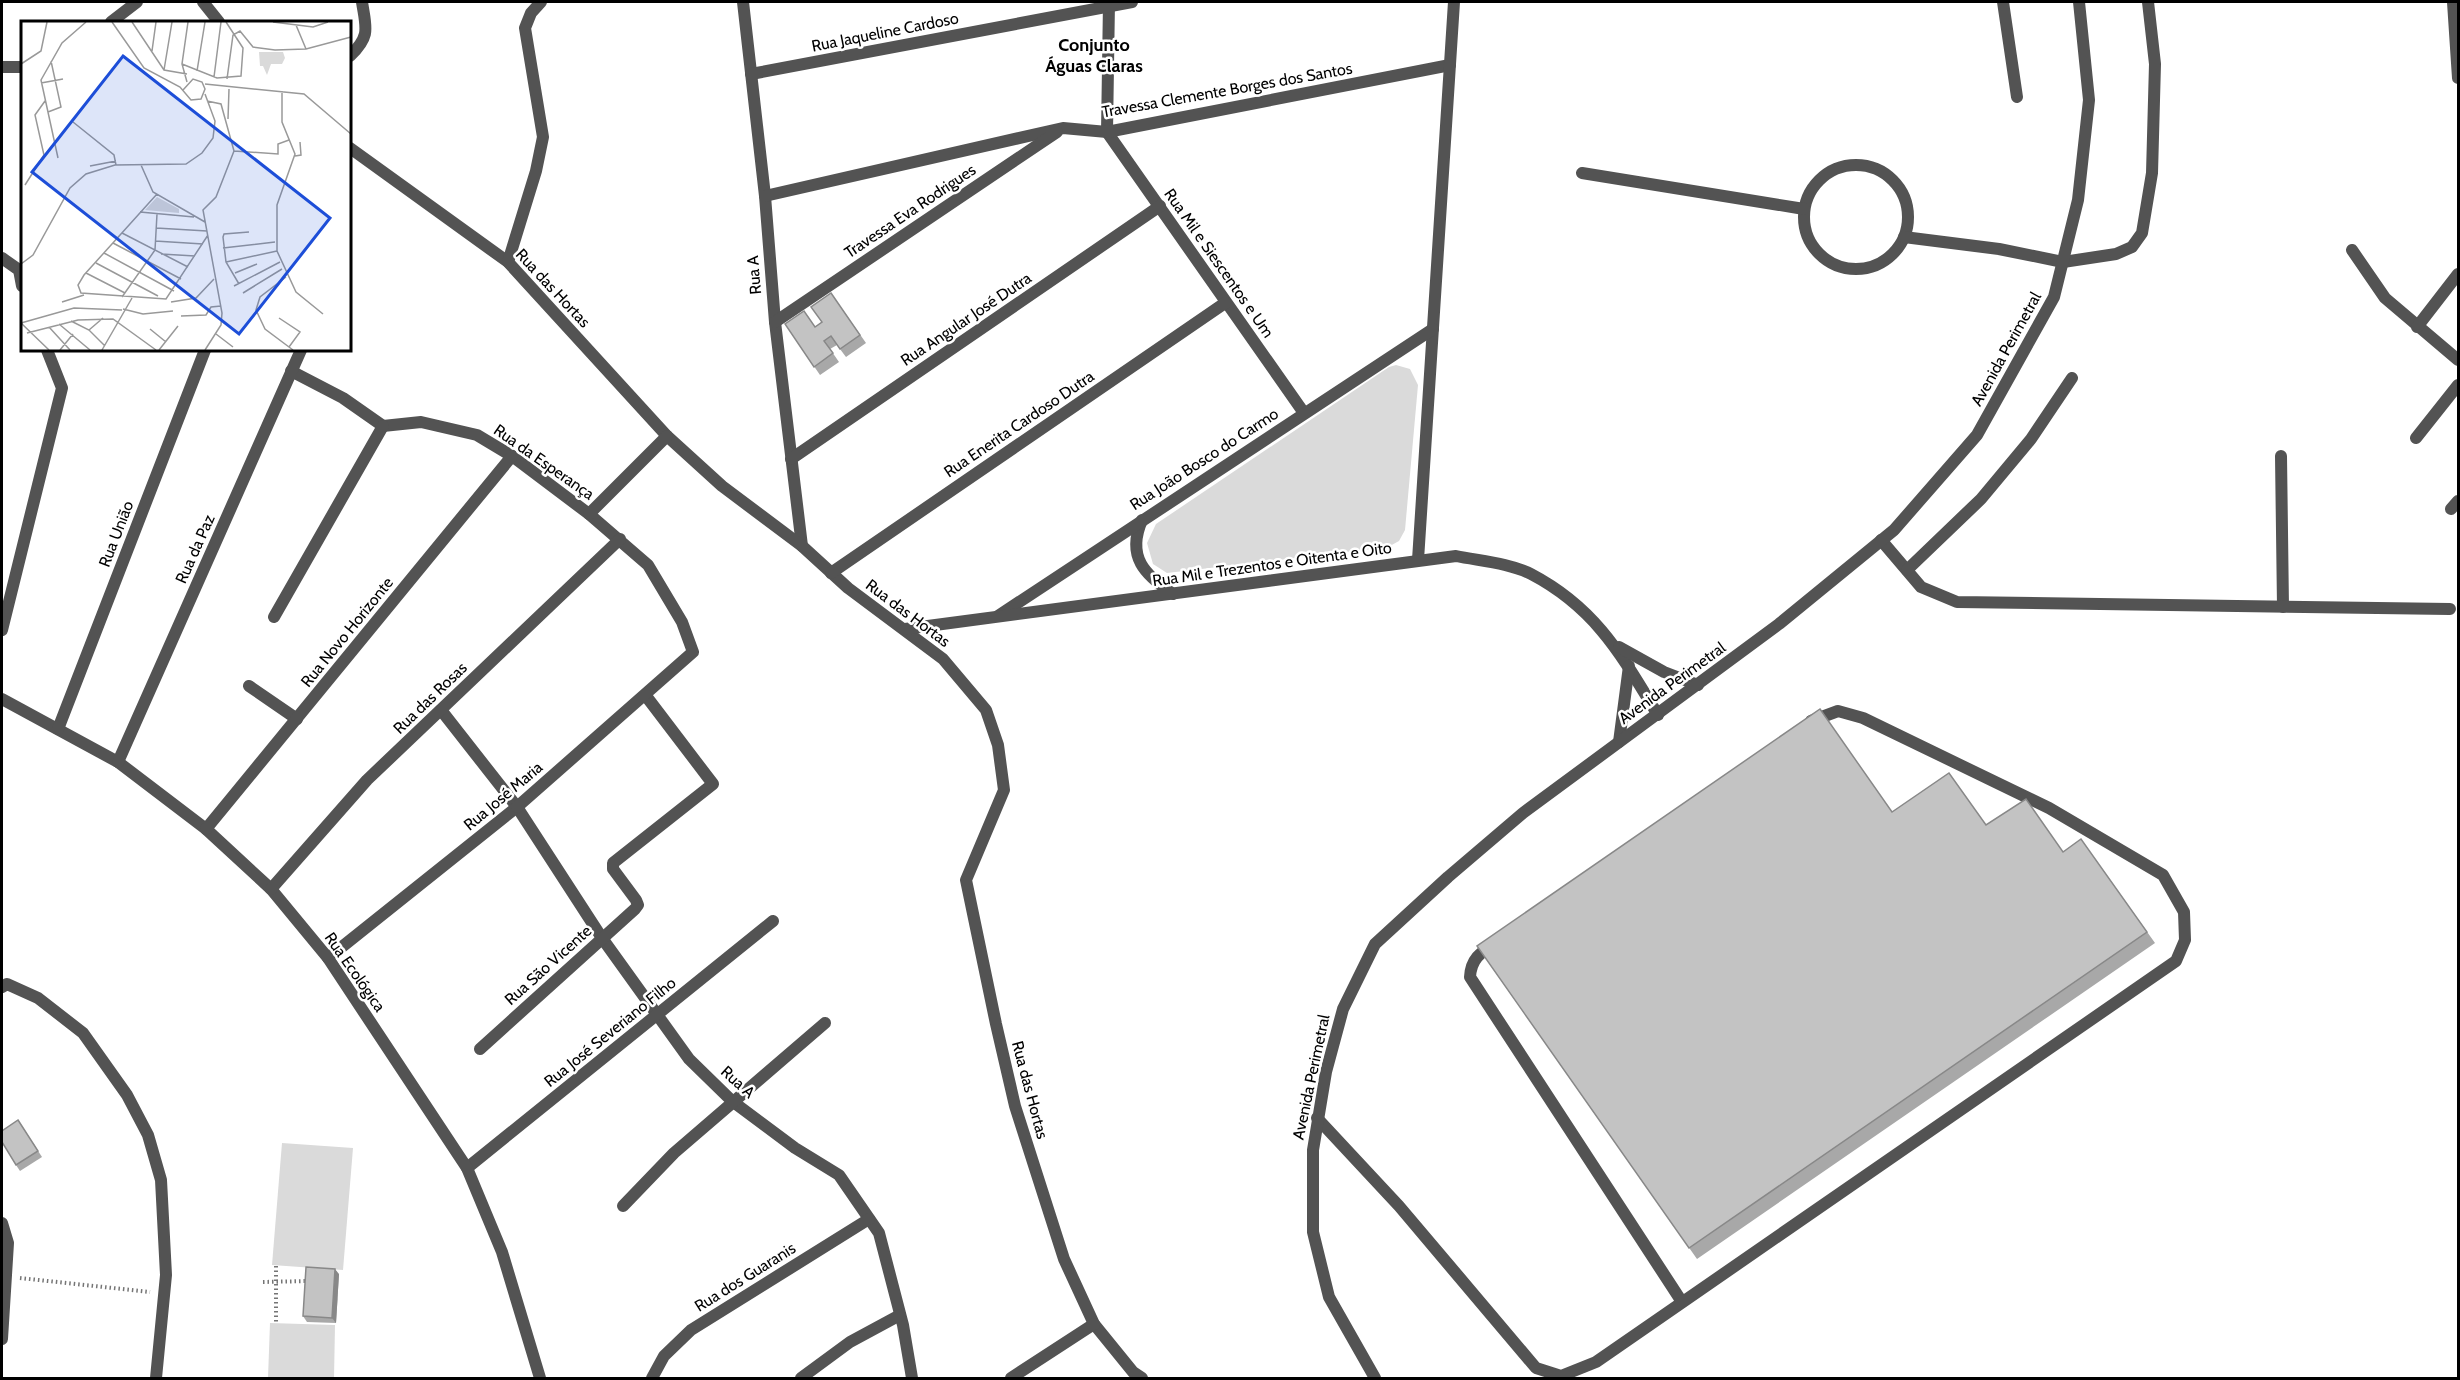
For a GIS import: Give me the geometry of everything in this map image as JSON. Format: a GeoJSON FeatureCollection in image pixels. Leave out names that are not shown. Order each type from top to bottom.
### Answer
{"type":"FeatureCollection","features":[{"type":"Feature","properties":{"kind":"street"},"geometry":{"type":"LineString","coordinates":[[112,21],[137,2]]}},
{"type":"Feature","properties":{"kind":"street"},"geometry":{"type":"LineString","coordinates":[[202,2],[218,21]]}},
{"type":"Feature","properties":{"kind":"street"},"geometry":{"type":"LineString","coordinates":[[351,55],[363,43],[367,32],[362,2]]}},
{"type":"Feature","properties":{"kind":"street"},"geometry":{"type":"LineString","coordinates":[[508,262],[536,171],[543,137],[525,28],[531,13],[541,2]]}},
{"type":"Feature","properties":{"kind":"street","name":"Rua A"},"geometry":{"type":"LineString","coordinates":[[743,2],[765,196],[775,322],[802,546]]}},
{"type":"Feature","properties":{"kind":"street","name":"Rua Jaqueline Cardoso"},"geometry":{"type":"LineString","coordinates":[[751,74],[1109,3],[1132,2]]}},
{"type":"Feature","properties":{"kind":"street"},"geometry":{"type":"LineString","coordinates":[[1418,560],[1454,2]]}},
{"type":"Feature","properties":{"kind":"street"},"geometry":{"type":"LineString","coordinates":[[2003,2],[2017,97]]}},
{"type":"Feature","properties":{"kind":"street","name":"Avenida Perimetral"},"geometry":{"type":"LineString","coordinates":[[1375,1378],[1329,1297],[1313,1232],[1313,1150],[1317,1118],[1342,1009],[1375,944],[1523,813],[1779,624],[1894,530],[1977,435],[2054,297],[2078,200],[2089,100],[2079,2]]}},
{"type":"Feature","properties":{"kind":"street"},"geometry":{"type":"LineString","coordinates":[[1904,237],[1999,249],[2063,262],[2116,254],[2132,247],[2142,233],[2152,173],[2155,64],[2148,2]]}},
{"type":"Feature","properties":{"kind":"street"},"geometry":{"type":"LineString","coordinates":[[2453,2],[2458,78]]}},
{"type":"Feature","properties":{"kind":"street"},"geometry":{"type":"LineString","coordinates":[[1107,132],[1109,3]]}},
{"type":"Feature","properties":{"kind":"street","name":"Travessa Clemente Borges dos Santos"},"geometry":{"type":"LineString","coordinates":[[765,196],[1063,128],[1107,132],[1450,65]]}},
{"type":"Feature","properties":{"kind":"street"},"geometry":{"type":"LineString","coordinates":[[2,68],[21,67]]}},
{"type":"Feature","properties":{"kind":"street","name":"Travessa Eva Rodrigues"},"geometry":{"type":"LineString","coordinates":[[775,322],[1063,128]]}},
{"type":"Feature","properties":{"kind":"street","name":"Rua Mil e Siescentos e Um"},"geometry":{"type":"LineString","coordinates":[[1107,132],[1304,413]]}},
{"type":"Feature","properties":{"kind":"street","name":"Rua das Hortas"},"geometry":{"type":"LineString","coordinates":[[351,149],[508,262],[667,436],[722,486],[802,546],[831,573],[943,659],[986,710],[998,745],[1004,790],[966,880],[1015,1106],[1064,1260],[1094,1324],[1133,1372],[1142,1378]]}},
{"type":"Feature","properties":{"kind":"street"},"geometry":{"type":"LineString","coordinates":[[1845,165],[1870,166],[1892,178],[1900,188],[1908,212],[1904,237],[1898,248],[1879,264],[1867,268],[1842,267],[1820,255],[1812,245],[1806,234],[1804,208],[1814,185],[1833,169],[1845,165]]}},
{"type":"Feature","properties":{"kind":"street"},"geometry":{"type":"LineString","coordinates":[[1582,173],[1804,208]]}},
{"type":"Feature","properties":{"kind":"street","name":"Rua Angular José Dutra"},"geometry":{"type":"LineString","coordinates":[[791,459],[1160,206]]}},
{"type":"Feature","properties":{"kind":"street"},"geometry":{"type":"LineString","coordinates":[[2352,250],[2385,298],[2458,360]]}},
{"type":"Feature","properties":{"kind":"street"},"geometry":{"type":"LineString","coordinates":[[2,258],[19,270],[21,281]]}},
{"type":"Feature","properties":{"kind":"street"},"geometry":{"type":"LineString","coordinates":[[2417,327],[2458,274]]}},
{"type":"Feature","properties":{"kind":"street","name":"Rua Enerita Cardoso Dutra"},"geometry":{"type":"LineString","coordinates":[[831,573],[1225,303]]}},
{"type":"Feature","properties":{"kind":"street","name":"Rua João Bosco do Carmo"},"geometry":{"type":"LineString","coordinates":[[994,619],[1433,329]]}},
{"type":"Feature","properties":{"kind":"street"},"geometry":{"type":"LineString","coordinates":[[2,630],[62,388],[47,351]]}},
{"type":"Feature","properties":{"kind":"street","name":"Rua União"},"geometry":{"type":"LineString","coordinates":[[58,729],[205,351]]}},
{"type":"Feature","properties":{"kind":"street","name":"Rua da Paz"},"geometry":{"type":"LineString","coordinates":[[118,762],[301,351]]}},
{"type":"Feature","properties":{"kind":"street"},"geometry":{"type":"LineString","coordinates":[[274,617],[383,426],[343,398],[291,371]]}},
{"type":"Feature","properties":{"kind":"street"},"geometry":{"type":"LineString","coordinates":[[1907,570],[1981,499],[2031,440],[2072,378]]}},
{"type":"Feature","properties":{"kind":"street"},"geometry":{"type":"LineString","coordinates":[[2416,438],[2458,385]]}},
{"type":"Feature","properties":{"kind":"street","name":"Rua da Esperança"},"geometry":{"type":"LineString","coordinates":[[383,426],[421,422],[477,435],[512,456],[589,514],[648,565],[682,622],[693,652]]}},
{"type":"Feature","properties":{"kind":"street"},"geometry":{"type":"LineString","coordinates":[[589,514],[667,436]]}},
{"type":"Feature","properties":{"kind":"street","name":"Rua Novo Horizonte"},"geometry":{"type":"LineString","coordinates":[[206,829],[512,456]]}},
{"type":"Feature","properties":{"kind":"street"},"geometry":{"type":"LineString","coordinates":[[2281,456],[2283,607]]}},
{"type":"Feature","properties":{"kind":"street"},"geometry":{"type":"LineString","coordinates":[[1142,520],[1136,533],[1137,553],[1147,576],[1173,594]]}},
{"type":"Feature","properties":{"kind":"street","name":"Rua das Rosas"},"geometry":{"type":"LineString","coordinates":[[271,889],[367,780],[620,539]]}},
{"type":"Feature","properties":{"kind":"street"},"geometry":{"type":"LineString","coordinates":[[1881,540],[1921,587],[1957,602],[2450,609]]}},
{"type":"Feature","properties":{"kind":"street","name":"Rua Mil e Trezentos e Oitenta e Oito"},"geometry":{"type":"LineString","coordinates":[[905,629],[1456,556],[1498,564],[1531,574],[1580,607],[1616,645],[1658,715]]}},
{"type":"Feature","properties":{"kind":"street","name":"Rua Mil e Trezentos e Oitenta e Oito"},"geometry":{"type":"LineString","coordinates":[[1616,645],[1664,672],[1698,685]]}},
{"type":"Feature","properties":{"kind":"street","name":"Rua José Maria"},"geometry":{"type":"LineString","coordinates":[[328,958],[517,807],[646,696],[693,652]]}},
{"type":"Feature","properties":{"kind":"street"},"geometry":{"type":"LineString","coordinates":[[1619,742],[1629,666]]}},
{"type":"Feature","properties":{"kind":"street"},"geometry":{"type":"LineString","coordinates":[[249,686],[297,719]]}},
{"type":"Feature","properties":{"kind":"street","name":"Rua São Vicente"},"geometry":{"type":"LineString","coordinates":[[480,1049],[638,905],[613,869],[613,863],[713,784],[646,696]]}},
{"type":"Feature","properties":{"kind":"street","name":"Rua Ecológica"},"geometry":{"type":"LineString","coordinates":[[2,699],[118,762],[206,829],[271,889],[328,958],[467,1168],[502,1252],[540,1378]]}},
{"type":"Feature","properties":{"kind":"street","name":"Rua A"},"geometry":{"type":"LineString","coordinates":[[441,710],[517,807],[602,939],[689,1059],[732,1101],[795,1148],[839,1175],[879,1233],[900,1315],[912,1378]]}},
{"type":"Feature","properties":{"kind":"street"},"geometry":{"type":"LineString","coordinates":[[1317,1118],[1399,1206],[1536,1368],[1562,1376],[1596,1362],[2176,961],[2185,940],[2184,912],[2163,875],[2049,808],[1863,718],[1838,711],[1804,726]]}},
{"type":"Feature","properties":{"kind":"street","name":"Rua José Severiano Filho"},"geometry":{"type":"LineString","coordinates":[[467,1168],[773,921]]}},
{"type":"Feature","properties":{"kind":"street"},"geometry":{"type":"LineString","coordinates":[[1505,935],[1476,956],[1470,966],[1470,978],[1682,1302]]}},
{"type":"Feature","properties":{"kind":"street"},"geometry":{"type":"LineString","coordinates":[[2,987],[7,984],[38,998],[83,1033],[126,1095],[148,1135],[161,1180],[166,1275],[156,1378]]}},
{"type":"Feature","properties":{"kind":"street"},"geometry":{"type":"LineString","coordinates":[[623,1206],[674,1153],[825,1023]]}},
{"type":"Feature","properties":{"kind":"street","name":"Rua dos Guaranis"},"geometry":{"type":"LineString","coordinates":[[652,1378],[664,1356],[691,1330],[869,1219]]}},
{"type":"Feature","properties":{"kind":"street"},"geometry":{"type":"LineString","coordinates":[[2,1223],[8,1243],[2,1339]]}},
{"type":"Feature","properties":{"kind":"street"},"geometry":{"type":"LineString","coordinates":[[801,1378],[850,1342],[900,1315]]}},
{"type":"Feature","properties":{"kind":"street"},"geometry":{"type":"LineString","coordinates":[[1011,1378],[1094,1324]]}},
{"type":"Feature","properties":{"kind":"path"},"geometry":{"type":"LineString","coordinates":[[276,1266],[274,1282],[276,1324]]}},
{"type":"Feature","properties":{"kind":"path"},"geometry":{"type":"LineString","coordinates":[[7,1276],[163,1294]]}},
{"type":"Feature","properties":{"kind":"path"},"geometry":{"type":"LineString","coordinates":[[263,1282],[309,1281]]}},
{"type":"Feature","properties":{"kind":"shaded area"},"geometry":{"type":"Polygon","coordinates":[[[1396,365],[1410,369],[1418,385],[1405,530],[1399,541],[1388,547],[1167,573],[1153,564],[1147,543],[1156,524],[1389,367],[1396,365]]]}},
{"type":"Feature","properties":{"kind":"shaded area"},"geometry":{"type":"Polygon","coordinates":[[[282,1143],[353,1148],[343,1270],[272,1265],[282,1143]]]}},
{"type":"Feature","properties":{"kind":"shaded area"},"geometry":{"type":"Polygon","coordinates":[[[270,1323],[335,1325],[334,1378],[268,1378],[270,1323]]]}},
{"type":"Feature","properties":{"kind":"building"},"geometry":{"type":"Polygon","coordinates":[[[831,293],[860,335],[840,349],[831,336],[824,341],[833,353],[814,367],[785,324],[804,311],[815,327],[822,322],[811,307],[831,293]]]}},
{"type":"Feature","properties":{"kind":"building"},"geometry":{"type":"Polygon","coordinates":[[[1820,709],[1892,812],[1949,773],[1986,825],[2026,799],[2063,852],[2081,839],[2147,932],[1689,1248],[1477,946],[1820,709]]]}},
{"type":"Feature","properties":{"kind":"building"},"geometry":{"type":"Polygon","coordinates":[[[18,1120],[38,1151],[16,1165],[2,1142],[2,1131],[18,1120]]]}},
{"type":"Feature","properties":{"kind":"building"},"geometry":{"type":"Polygon","coordinates":[[[306,1267],[335,1269],[332,1318],[303,1316],[306,1267]]]}},
{"type":"Feature","properties":{"kind":"district","name":"Conjunto Águas Claras"},"geometry":{"type":"Point","coordinates":[1094,55]}}]}
